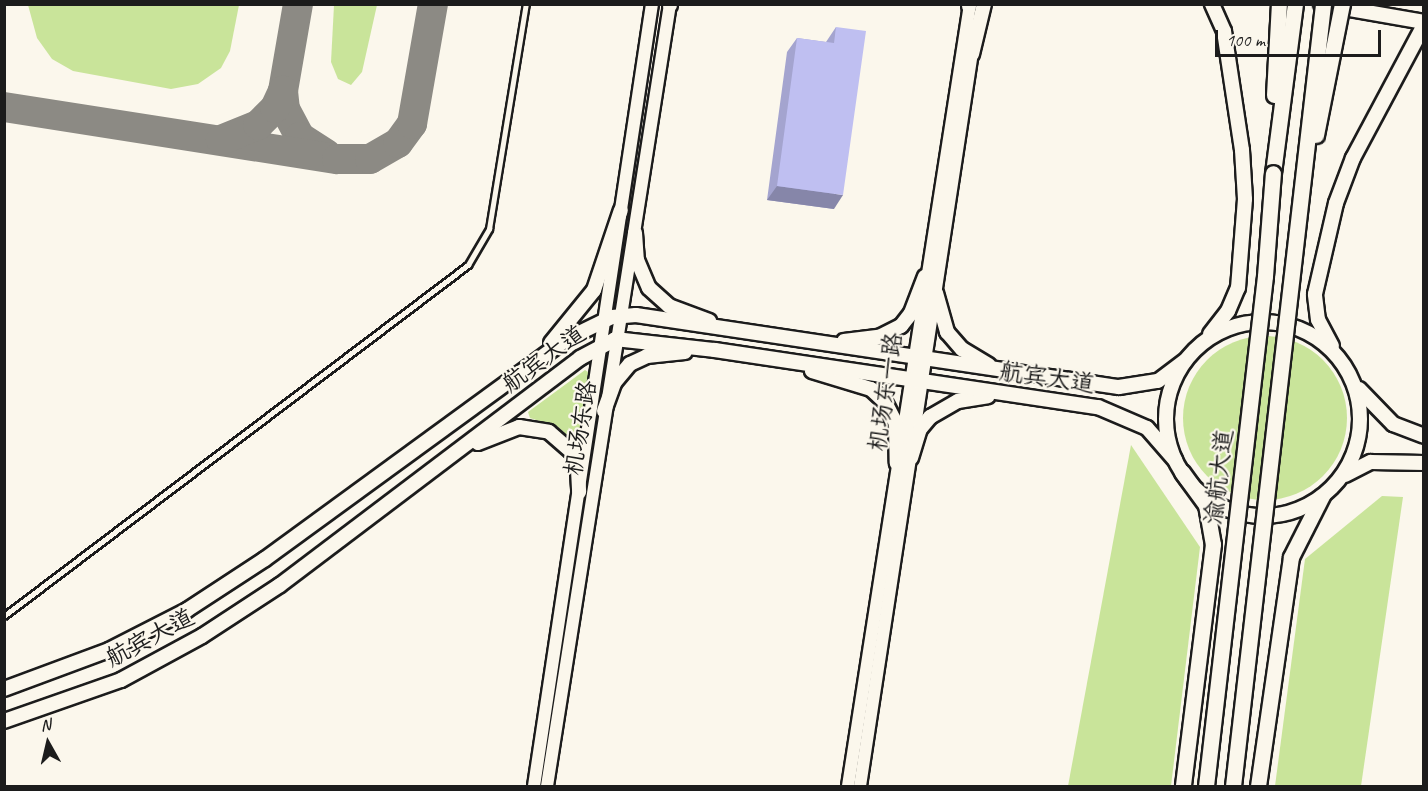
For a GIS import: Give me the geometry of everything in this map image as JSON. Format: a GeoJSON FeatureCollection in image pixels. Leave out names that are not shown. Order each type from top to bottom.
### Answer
{"type":"FeatureCollection","features":[{"type":"Feature","properties":{"kind":"highway"},"geometry":{"type":"LineString","coordinates":[[1273,173],[1280,4]]}},
{"type":"Feature","properties":{"kind":"highway"},"geometry":{"type":"LineString","coordinates":[[1273,173],[1295,4]]}},
{"type":"Feature","properties":{"kind":"highway"},"geometry":{"type":"LineString","coordinates":[[1299,221],[1322,4]]}},
{"type":"Feature","properties":{"kind":"highway"},"geometry":{"type":"LineString","coordinates":[[1299,221],[1342,4]]}},
{"type":"Feature","properties":{"kind":"highway","name":"渝航大道"},"geometry":{"type":"LineString","coordinates":[[1206,786],[1265,276],[1273,173]]}},
{"type":"Feature","properties":{"kind":"highway","name":"渝航大道"},"geometry":{"type":"LineString","coordinates":[[1233,786],[1278,370],[1299,221]]}},
{"type":"Feature","properties":{"kind":"highway"},"geometry":{"type":"LineString","coordinates":[[1179,466],[1210,516],[1213,544],[1183,786]]}},
{"type":"Feature","properties":{"kind":"highway"},"geometry":{"type":"LineString","coordinates":[[1258,786],[1291,557],[1322,496]]}},
{"type":"Feature","properties":{"kind":"main road"},"geometry":{"type":"LineString","coordinates":[[1212,4],[1224,31],[1242,150],[1244,219],[1234,300],[1189,357],[1173,383],[1167,409],[1167,435],[1179,466],[1210,500],[1241,513],[1291,512],[1322,496],[1340,478],[1353,455],[1360,429],[1359,403],[1351,378]]}},
{"type":"Feature","properties":{"kind":"main road"},"geometry":{"type":"LineString","coordinates":[[1322,4],[1424,24],[1343,182],[1318,276],[1318,320],[1351,378],[1379,414],[1424,436]]}},
{"type":"Feature","properties":{"kind":"main road"},"geometry":{"type":"LineString","coordinates":[[972,54],[974,5]]}},
{"type":"Feature","properties":{"kind":"main road"},"geometry":{"type":"LineString","coordinates":[[1399,72],[1424,45]]}},
{"type":"Feature","properties":{"kind":"main road"},"geometry":{"type":"LineString","coordinates":[[529,367],[588,301],[603,270],[621,210]]}},
{"type":"Feature","properties":{"kind":"main road"},"geometry":{"type":"LineString","coordinates":[[635,233],[640,270],[656,296],[669,306],[740,332]]}},
{"type":"Feature","properties":{"kind":"main road"},"geometry":{"type":"LineString","coordinates":[[813,342],[866,340],[891,333],[911,313],[925,277]]}},
{"type":"Feature","properties":{"kind":"main road"},"geometry":{"type":"LineString","coordinates":[[936,293],[947,332],[962,349],[996,369]]}},
{"type":"Feature","properties":{"kind":"main road","name":"航宾大道"},"geometry":{"type":"LineString","coordinates":[[4,689],[98,655],[187,609],[265,559],[567,339],[612,318],[636,315],[1134,388],[1158,381],[1189,357]]}},
{"type":"Feature","properties":{"kind":"main road"},"geometry":{"type":"LineString","coordinates":[[1189,357],[1224,330],[1272,323],[1306,332],[1337,356]]}},
{"type":"Feature","properties":{"kind":"main road"},"geometry":{"type":"LineString","coordinates":[[693,347],[677,338],[678,329],[740,332]]}},
{"type":"Feature","properties":{"kind":"main road","name":"航宾大道"},"geometry":{"type":"LineString","coordinates":[[4,721],[80,698],[192,642],[280,585],[601,344],[615,339],[715,350],[1114,412],[1147,428],[1179,466]]}},
{"type":"Feature","properties":{"kind":"main road"},"geometry":{"type":"LineString","coordinates":[[604,411],[619,376],[637,360],[658,354],[715,350]]}},
{"type":"Feature","properties":{"kind":"main road"},"geometry":{"type":"LineString","coordinates":[[788,362],[879,395],[896,424],[904,460]]}},
{"type":"Feature","properties":{"kind":"main road"},"geometry":{"type":"LineString","coordinates":[[904,460],[920,429],[938,411],[958,401],[1000,393]]}},
{"type":"Feature","properties":{"kind":"main road"},"geometry":{"type":"LineString","coordinates":[[449,457],[508,429],[539,428],[558,437],[572,452],[578,470],[579,492]]}},
{"type":"Feature","properties":{"kind":"main road"},"geometry":{"type":"LineString","coordinates":[[1340,478],[1371,462],[1424,463]]}},
{"type":"Feature","properties":{"kind":"street","name":"机场东路"},"geometry":{"type":"LineString","coordinates":[[547,786],[615,339],[612,318],[621,210],[652,4]]}},
{"type":"Feature","properties":{"kind":"street","name":"机场东路"},"geometry":{"type":"LineString","coordinates":[[534,786],[601,344],[612,318],[635,233],[670,4]]}},
{"type":"Feature","properties":{"kind":"street","name":"机场东一路"},"geometry":{"type":"LineString","coordinates":[[916,381],[912,357],[974,5]]}},
{"type":"Feature","properties":{"kind":"street","name":"机场东一路"},"geometry":{"type":"LineString","coordinates":[[860,786],[916,381],[926,359],[972,54]]}},
{"type":"Feature","properties":{"kind":"street","name":"机场东一路"},"geometry":{"type":"LineString","coordinates":[[848,786],[904,460]]}},
{"type":"Feature","properties":{"kind":"lane"},"geometry":{"type":"LineString","coordinates":[[4,616],[468,264],[489,229],[526,4]]}},
{"type":"Feature","properties":{"kind":"green space"},"geometry":{"type":"Polygon","coordinates":[[[28,4],[239,5],[230,51],[221,68],[198,84],[171,89],[73,71],[52,59],[37,38],[28,4]]]}},
{"type":"Feature","properties":{"kind":"green space"},"geometry":{"type":"Polygon","coordinates":[[[334,5],[377,5],[362,72],[351,85],[338,79],[331,62],[334,5]]]}},
{"type":"Feature","properties":{"kind":"green space"},"geometry":{"type":"Polygon","coordinates":[[[1265,336],[1296,342],[1323,360],[1341,387],[1347,418],[1341,449],[1323,476],[1296,494],[1265,500],[1234,494],[1207,476],[1189,449],[1183,418],[1189,387],[1207,360],[1234,342],[1265,336]]]}},
{"type":"Feature","properties":{"kind":"green space"},"geometry":{"type":"Polygon","coordinates":[[[585,370],[591,374],[577,444],[558,427],[530,418],[528,412],[585,370]]]}},
{"type":"Feature","properties":{"kind":"green space"},"geometry":{"type":"Polygon","coordinates":[[[1131,445],[1200,547],[1171,786],[1068,786],[1131,445]]]}},
{"type":"Feature","properties":{"kind":"green space"},"geometry":{"type":"Polygon","coordinates":[[[1382,496],[1403,497],[1361,786],[1275,786],[1305,559],[1382,496]]]}},
{"type":"Feature","properties":{"kind":"building"},"geometry":{"type":"Polygon","coordinates":[[[836,27],[866,31],[843,195],[777,186],[797,38],[834,43],[836,27]]]}},
{"type":"Feature","properties":{"kind":"taxiway"},"geometry":{"type":"LineString","coordinates":[[298,4],[283,91],[285,109],[300,137],[326,154]]}},
{"type":"Feature","properties":{"kind":"taxiway"},"geometry":{"type":"LineString","coordinates":[[4,107],[337,159],[370,159],[398,143],[412,124],[433,4]]}},
{"type":"Feature","properties":{"kind":"taxiway"},"geometry":{"type":"LineString","coordinates":[[221,140],[258,125],[275,108],[283,91]]}}]}
